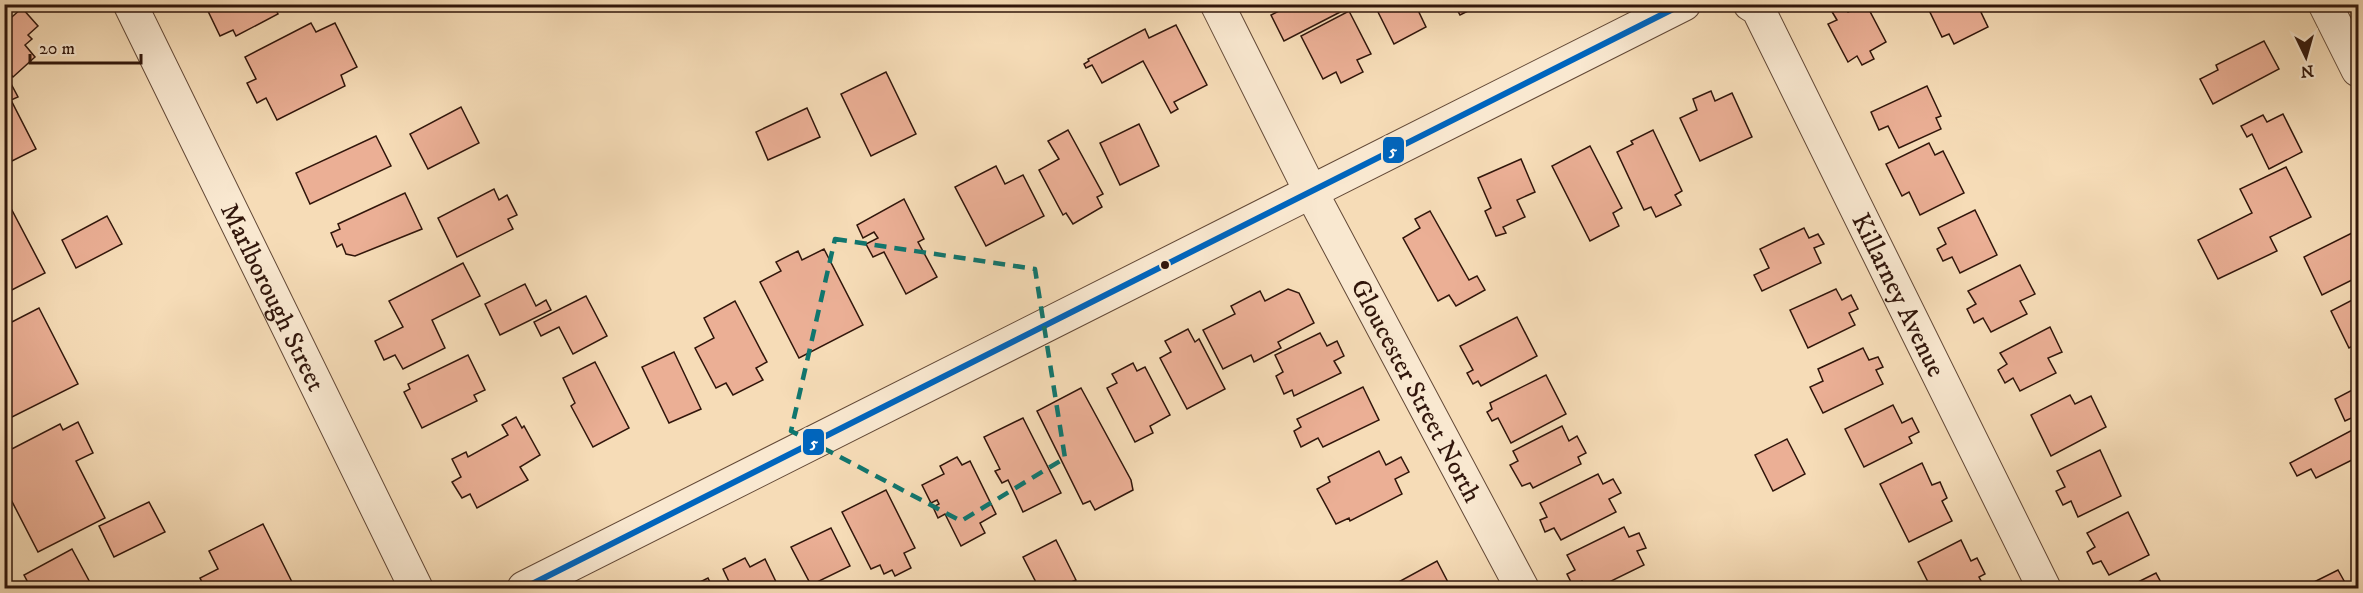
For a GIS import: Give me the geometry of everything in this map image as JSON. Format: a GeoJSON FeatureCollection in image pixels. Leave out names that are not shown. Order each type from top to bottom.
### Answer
{"type":"FeatureCollection","features":[{"type":"Feature","properties":{"kind":"street","name":"Marlborough Street"},"geometry":{"type":"LineString","coordinates":[[130,4],[416,588]]}},
{"type":"Feature","properties":{"kind":"street","name":"Gloucester Street North"},"geometry":{"type":"LineString","coordinates":[[1217,4],[1311,192],[1522,588]]}},
{"type":"Feature","properties":{"kind":"street"},"geometry":{"type":"LineString","coordinates":[[524,588],[1684,4]]}},
{"type":"Feature","properties":{"kind":"street","name":"Killarney Avenue"},"geometry":{"type":"LineString","coordinates":[[1750,4],[1758,9],[2044,588]]}},
{"type":"Feature","properties":{"kind":"street"},"geometry":{"type":"LineString","coordinates":[[2325,4],[2358,70]]}},
{"type":"Feature","properties":{"kind":"highlighted area"},"geometry":{"type":"Polygon","coordinates":[[[835,239],[1035,269],[1065,458],[961,521],[791,431],[835,239]]]}},
{"type":"Feature","properties":{"kind":"building"},"geometry":{"type":"Polygon","coordinates":[[[216,4],[273,4],[278,14],[236,36],[233,30],[220,36],[207,9],[216,4]]]}},
{"type":"Feature","properties":{"kind":"building"},"geometry":{"type":"Polygon","coordinates":[[[1084,4],[1109,4],[1097,11],[1094,5],[1086,10],[1084,4]]]}},
{"type":"Feature","properties":{"kind":"building"},"geometry":{"type":"Polygon","coordinates":[[[1283,4],[1347,4],[1348,8],[1284,41],[1271,15],[1285,8],[1283,4]]]}},
{"type":"Feature","properties":{"kind":"building"},"geometry":{"type":"Polygon","coordinates":[[[1374,4],[1415,4],[1426,27],[1394,44],[1374,4]]]}},
{"type":"Feature","properties":{"kind":"building"},"geometry":{"type":"Polygon","coordinates":[[[1454,4],[1482,4],[1460,15],[1454,4]]]}},
{"type":"Feature","properties":{"kind":"building"},"geometry":{"type":"Polygon","coordinates":[[[1844,4],[1848,12],[1866,4],[1886,42],[1870,51],[1874,59],[1862,65],[1857,56],[1848,62],[1828,24],[1837,20],[1831,10],[1844,4]]]}},
{"type":"Feature","properties":{"kind":"building"},"geometry":{"type":"Polygon","coordinates":[[[1926,4],[1977,4],[1988,27],[1954,44],[1949,34],[1942,37],[1926,4]]]}},
{"type":"Feature","properties":{"kind":"building"},"geometry":{"type":"Polygon","coordinates":[[[22,8],[38,26],[28,35],[32,39],[25,45],[35,57],[13,77],[4,67],[4,24],[22,8]]]}},
{"type":"Feature","properties":{"kind":"building"},"geometry":{"type":"Polygon","coordinates":[[[1349,11],[1371,54],[1357,60],[1363,72],[1341,83],[1336,72],[1323,79],[1301,36],[1349,11]]]}},
{"type":"Feature","properties":{"kind":"building"},"geometry":{"type":"Polygon","coordinates":[[[311,23],[316,32],[335,23],[357,67],[341,75],[345,86],[277,120],[266,98],[257,103],[247,83],[256,79],[245,57],[311,23]]]}},
{"type":"Feature","properties":{"kind":"building"},"geometry":{"type":"Polygon","coordinates":[[[1176,25],[1207,85],[1174,102],[1178,109],[1171,113],[1143,61],[1102,83],[1092,65],[1086,68],[1084,64],[1089,61],[1088,59],[1145,29],[1149,38],[1176,25]]]}},
{"type":"Feature","properties":{"kind":"building"},"geometry":{"type":"Polygon","coordinates":[[[2264,41],[2279,69],[2213,104],[2200,79],[2218,70],[2216,65],[2264,41]]]}},
{"type":"Feature","properties":{"kind":"building"},"geometry":{"type":"Polygon","coordinates":[[[886,72],[916,134],[871,156],[841,94],[886,72]]]}},
{"type":"Feature","properties":{"kind":"building"},"geometry":{"type":"Polygon","coordinates":[[[9,80],[18,97],[11,100],[36,149],[4,165],[4,82],[9,80]]]}},
{"type":"Feature","properties":{"kind":"building"},"geometry":{"type":"Polygon","coordinates":[[[1927,86],[1941,116],[1936,118],[1941,129],[1899,148],[1888,126],[1879,130],[1871,112],[1927,86]]]}},
{"type":"Feature","properties":{"kind":"building"},"geometry":{"type":"Polygon","coordinates":[[[1711,91],[1715,101],[1732,93],[1752,137],[1700,161],[1680,118],[1697,110],[1693,99],[1711,91]]]}},
{"type":"Feature","properties":{"kind":"building"},"geometry":{"type":"Polygon","coordinates":[[[461,107],[479,143],[428,169],[410,134],[461,107]]]}},
{"type":"Feature","properties":{"kind":"building"},"geometry":{"type":"Polygon","coordinates":[[[807,108],[820,137],[768,160],[756,132],[807,108]]]}},
{"type":"Feature","properties":{"kind":"building"},"geometry":{"type":"Polygon","coordinates":[[[2283,114],[2302,152],[2269,169],[2252,134],[2247,137],[2241,126],[2263,115],[2267,122],[2283,114]]]}},
{"type":"Feature","properties":{"kind":"building"},"geometry":{"type":"Polygon","coordinates":[[[1139,124],[1159,166],[1120,185],[1100,143],[1139,124]]]}},
{"type":"Feature","properties":{"kind":"building"},"geometry":{"type":"Polygon","coordinates":[[[1068,130],[1103,194],[1097,197],[1102,207],[1073,224],[1066,213],[1063,215],[1039,170],[1059,159],[1048,141],[1068,130]]]}},
{"type":"Feature","properties":{"kind":"building"},"geometry":{"type":"Polygon","coordinates":[[[1653,130],[1682,191],[1675,195],[1681,205],[1656,217],[1651,207],[1644,210],[1617,152],[1633,144],[1631,141],[1653,130]]]}},
{"type":"Feature","properties":{"kind":"building"},"geometry":{"type":"Polygon","coordinates":[[[376,136],[391,166],[310,204],[296,173],[376,136]]]}},
{"type":"Feature","properties":{"kind":"building"},"geometry":{"type":"Polygon","coordinates":[[[1929,143],[1935,155],[1943,151],[1964,193],[1920,215],[1909,192],[1902,196],[1886,164],[1929,143]]]}},
{"type":"Feature","properties":{"kind":"building"},"geometry":{"type":"Polygon","coordinates":[[[1590,146],[1622,208],[1613,213],[1619,226],[1590,241],[1552,166],[1590,146]]]}},
{"type":"Feature","properties":{"kind":"building"},"geometry":{"type":"Polygon","coordinates":[[[1521,159],[1535,192],[1517,200],[1525,217],[1503,227],[1506,233],[1496,236],[1485,211],[1491,208],[1478,178],[1521,159]]]}},
{"type":"Feature","properties":{"kind":"building"},"geometry":{"type":"Polygon","coordinates":[[[996,166],[1005,184],[1023,175],[1044,216],[986,246],[955,187],[996,166]]]}},
{"type":"Feature","properties":{"kind":"building"},"geometry":{"type":"Polygon","coordinates":[[[2286,167],[2311,217],[2270,237],[2277,251],[2218,279],[2198,240],[2252,213],[2240,189],[2286,167]]]}},
{"type":"Feature","properties":{"kind":"building"},"geometry":{"type":"Polygon","coordinates":[[[494,189],[499,200],[507,195],[517,215],[508,219],[513,229],[457,257],[438,218],[494,189]]]}},
{"type":"Feature","properties":{"kind":"building"},"geometry":{"type":"Polygon","coordinates":[[[405,193],[422,229],[355,256],[346,254],[342,244],[337,247],[331,233],[340,229],[338,224],[405,193]]]}},
{"type":"Feature","properties":{"kind":"building"},"geometry":{"type":"Polygon","coordinates":[[[4,195],[45,273],[4,294],[4,195]]]}},
{"type":"Feature","properties":{"kind":"building"},"geometry":{"type":"Polygon","coordinates":[[[904,199],[924,239],[918,242],[937,277],[906,294],[884,252],[873,257],[866,244],[878,238],[874,232],[863,238],[857,225],[904,199]]]}},
{"type":"Feature","properties":{"kind":"building"},"geometry":{"type":"Polygon","coordinates":[[[1975,210],[1997,255],[1960,273],[1952,257],[1943,261],[1937,249],[1946,244],[1938,228],[1975,210]]]}},
{"type":"Feature","properties":{"kind":"building"},"geometry":{"type":"Polygon","coordinates":[[[1430,211],[1469,280],[1477,276],[1485,290],[1456,306],[1449,295],[1438,301],[1403,238],[1420,228],[1415,219],[1430,211]]]}},
{"type":"Feature","properties":{"kind":"building"},"geometry":{"type":"Polygon","coordinates":[[[107,216],[122,244],[76,268],[62,240],[107,216]]]}},
{"type":"Feature","properties":{"kind":"building"},"geometry":{"type":"Polygon","coordinates":[[[1804,228],[1809,238],[1818,234],[1824,244],[1814,248],[1821,263],[1762,291],[1754,275],[1769,268],[1760,249],[1804,228]]]}},
{"type":"Feature","properties":{"kind":"building"},"geometry":{"type":"Polygon","coordinates":[[[2356,231],[2358,277],[2322,295],[2304,257],[2356,231]]]}},
{"type":"Feature","properties":{"kind":"building"},"geometry":{"type":"Polygon","coordinates":[[[824,249],[863,325],[799,358],[760,282],[781,271],[776,262],[798,251],[802,260],[824,249]]]}},
{"type":"Feature","properties":{"kind":"building"},"geometry":{"type":"Polygon","coordinates":[[[463,263],[480,296],[432,320],[445,348],[403,369],[395,355],[384,360],[375,341],[403,327],[389,301],[463,263]]]}},
{"type":"Feature","properties":{"kind":"building"},"geometry":{"type":"Polygon","coordinates":[[[2020,265],[2035,294],[2020,301],[2027,314],[1991,332],[1983,318],[1974,323],[1967,309],[1976,304],[1968,291],[2020,265]]]}},
{"type":"Feature","properties":{"kind":"building"},"geometry":{"type":"Polygon","coordinates":[[[525,284],[536,306],[546,300],[551,310],[500,335],[485,304],[525,284]]]}},
{"type":"Feature","properties":{"kind":"building"},"geometry":{"type":"Polygon","coordinates":[[[1288,289],[1299,293],[1314,323],[1278,342],[1281,348],[1254,362],[1251,355],[1223,369],[1203,330],[1235,314],[1231,306],[1260,291],[1265,301],[1288,289]]]}},
{"type":"Feature","properties":{"kind":"building"},"geometry":{"type":"Polygon","coordinates":[[[1836,289],[1842,300],[1851,295],[1858,309],[1849,313],[1855,325],[1808,348],[1790,310],[1836,289]]]}},
{"type":"Feature","properties":{"kind":"building"},"geometry":{"type":"Polygon","coordinates":[[[586,296],[607,336],[573,354],[559,327],[541,336],[534,322],[586,296]]]}},
{"type":"Feature","properties":{"kind":"building"},"geometry":{"type":"Polygon","coordinates":[[[2358,297],[2358,343],[2349,348],[2331,311],[2358,297]]]}},
{"type":"Feature","properties":{"kind":"building"},"geometry":{"type":"Polygon","coordinates":[[[735,301],[767,362],[756,368],[763,380],[733,395],[726,383],[716,388],[695,348],[714,338],[704,318],[735,301]]]}},
{"type":"Feature","properties":{"kind":"building"},"geometry":{"type":"Polygon","coordinates":[[[39,308],[78,384],[10,418],[4,407],[4,326],[39,308]]]}},
{"type":"Feature","properties":{"kind":"building"},"geometry":{"type":"Polygon","coordinates":[[[1517,317],[1537,356],[1481,386],[1478,381],[1473,384],[1467,373],[1473,370],[1460,346],[1517,317]]]}},
{"type":"Feature","properties":{"kind":"building"},"geometry":{"type":"Polygon","coordinates":[[[2050,327],[2062,352],[2048,358],[2056,373],[2020,391],[2013,378],[2005,383],[1998,370],[2007,364],[2000,353],[2050,327]]]}},
{"type":"Feature","properties":{"kind":"building"},"geometry":{"type":"Polygon","coordinates":[[[1188,329],[1195,342],[1199,339],[1225,389],[1187,409],[1160,358],[1171,352],[1165,341],[1188,329]]]}},
{"type":"Feature","properties":{"kind":"building"},"geometry":{"type":"Polygon","coordinates":[[[1320,333],[1327,346],[1337,341],[1344,356],[1334,361],[1341,373],[1294,396],[1292,390],[1284,394],[1276,376],[1283,372],[1275,355],[1320,333]]]}},
{"type":"Feature","properties":{"kind":"building"},"geometry":{"type":"Polygon","coordinates":[[[1863,348],[1869,360],[1878,357],[1883,367],[1876,370],[1883,384],[1823,413],[1810,387],[1823,381],[1818,369],[1863,348]]]}},
{"type":"Feature","properties":{"kind":"building"},"geometry":{"type":"Polygon","coordinates":[[[674,352],[701,409],[669,423],[642,367],[674,352]]]}},
{"type":"Feature","properties":{"kind":"building"},"geometry":{"type":"Polygon","coordinates":[[[468,355],[485,390],[474,395],[477,401],[422,428],[404,392],[410,389],[408,384],[468,355]]]}},
{"type":"Feature","properties":{"kind":"building"},"geometry":{"type":"Polygon","coordinates":[[[595,362],[629,428],[593,447],[571,406],[575,403],[563,378],[595,362]]]}},
{"type":"Feature","properties":{"kind":"building"},"geometry":{"type":"Polygon","coordinates":[[[1133,363],[1137,371],[1145,367],[1170,415],[1150,426],[1153,433],[1135,442],[1107,388],[1117,383],[1112,374],[1133,363]]]}},
{"type":"Feature","properties":{"kind":"building"},"geometry":{"type":"Polygon","coordinates":[[[1546,375],[1566,414],[1511,443],[1498,418],[1492,421],[1487,412],[1492,409],[1490,403],[1546,375]]]}},
{"type":"Feature","properties":{"kind":"building"},"geometry":{"type":"Polygon","coordinates":[[[1363,387],[1379,420],[1323,447],[1318,438],[1301,447],[1294,431],[1301,427],[1297,419],[1363,387]]]}},
{"type":"Feature","properties":{"kind":"building"},"geometry":{"type":"Polygon","coordinates":[[[2358,387],[2358,415],[2345,421],[2335,399],[2358,387]]]}},
{"type":"Feature","properties":{"kind":"building"},"geometry":{"type":"Polygon","coordinates":[[[1081,388],[1131,480],[1133,490],[1095,510],[1090,501],[1083,504],[1037,411],[1081,388]]]}},
{"type":"Feature","properties":{"kind":"building"},"geometry":{"type":"Polygon","coordinates":[[[2070,395],[2075,404],[2091,396],[2106,427],[2051,456],[2031,415],[2070,395]]]}},
{"type":"Feature","properties":{"kind":"building"},"geometry":{"type":"Polygon","coordinates":[[[1893,405],[1902,423],[1912,418],[1919,432],[1909,437],[1912,443],[1864,467],[1845,429],[1893,405]]]}},
{"type":"Feature","properties":{"kind":"building"},"geometry":{"type":"Polygon","coordinates":[[[516,417],[522,428],[524,426],[540,455],[520,467],[528,480],[477,508],[470,494],[462,498],[452,482],[461,477],[452,459],[466,452],[468,457],[508,435],[502,425],[516,417]]]}},
{"type":"Feature","properties":{"kind":"building"},"geometry":{"type":"Polygon","coordinates":[[[1023,418],[1061,493],[1023,512],[1008,480],[1002,483],[995,471],[1000,469],[984,437],[1023,418]]]}},
{"type":"Feature","properties":{"kind":"building"},"geometry":{"type":"Polygon","coordinates":[[[78,422],[93,453],[76,461],[105,518],[38,552],[4,486],[4,453],[60,424],[63,430],[78,422]]]}},
{"type":"Feature","properties":{"kind":"building"},"geometry":{"type":"Polygon","coordinates":[[[1562,426],[1569,441],[1577,436],[1586,453],[1578,457],[1581,464],[1533,488],[1530,483],[1522,486],[1510,465],[1518,461],[1513,451],[1562,426]]]}},
{"type":"Feature","properties":{"kind":"building"},"geometry":{"type":"Polygon","coordinates":[[[2358,427],[2358,457],[2316,478],[2311,469],[2297,476],[2290,463],[2358,427]]]}},
{"type":"Feature","properties":{"kind":"building"},"geometry":{"type":"Polygon","coordinates":[[[1787,439],[1805,474],[1773,491],[1755,455],[1787,439]]]}},
{"type":"Feature","properties":{"kind":"building"},"geometry":{"type":"Polygon","coordinates":[[[2100,450],[2121,496],[2078,517],[2071,501],[2063,505],[2056,491],[2065,487],[2057,471],[2100,450]]]}},
{"type":"Feature","properties":{"kind":"building"},"geometry":{"type":"Polygon","coordinates":[[[1379,451],[1386,465],[1401,457],[1409,472],[1395,479],[1402,494],[1350,521],[1349,518],[1336,524],[1317,489],[1330,482],[1328,477],[1379,451]]]}},
{"type":"Feature","properties":{"kind":"building"},"geometry":{"type":"Polygon","coordinates":[[[957,457],[962,465],[970,461],[996,514],[980,523],[985,533],[961,546],[945,514],[938,518],[933,507],[939,504],[937,500],[931,503],[922,485],[944,474],[940,466],[957,457]]]}},
{"type":"Feature","properties":{"kind":"building"},"geometry":{"type":"Polygon","coordinates":[[[1922,463],[1932,485],[1940,482],[1947,498],[1942,501],[1952,521],[1909,542],[1880,484],[1922,463]]]}},
{"type":"Feature","properties":{"kind":"building"},"geometry":{"type":"Polygon","coordinates":[[[1598,474],[1603,484],[1613,479],[1621,493],[1609,499],[1616,512],[1561,540],[1554,528],[1545,532],[1540,520],[1547,517],[1540,503],[1598,474]]]}},
{"type":"Feature","properties":{"kind":"building"},"geometry":{"type":"Polygon","coordinates":[[[886,490],[915,548],[904,553],[911,568],[895,576],[892,570],[884,574],[880,565],[871,569],[842,512],[886,490]]]}},
{"type":"Feature","properties":{"kind":"building"},"geometry":{"type":"Polygon","coordinates":[[[149,502],[165,532],[114,557],[99,526],[149,502]]]}},
{"type":"Feature","properties":{"kind":"building"},"geometry":{"type":"Polygon","coordinates":[[[2128,512],[2149,555],[2109,575],[2101,561],[2093,564],[2087,552],[2095,547],[2087,533],[2128,512]]]}},
{"type":"Feature","properties":{"kind":"building"},"geometry":{"type":"Polygon","coordinates":[[[263,524],[295,588],[205,588],[200,578],[218,569],[209,551],[263,524]]]}},
{"type":"Feature","properties":{"kind":"building"},"geometry":{"type":"Polygon","coordinates":[[[1624,527],[1629,537],[1639,533],[1646,548],[1637,551],[1644,565],[1597,588],[1585,588],[1582,581],[1573,586],[1567,574],[1575,570],[1567,555],[1624,527]]]}},
{"type":"Feature","properties":{"kind":"building"},"geometry":{"type":"Polygon","coordinates":[[[831,528],[850,566],[811,585],[791,547],[831,528]]]}},
{"type":"Feature","properties":{"kind":"building"},"geometry":{"type":"Polygon","coordinates":[[[1056,540],[1076,580],[1071,582],[1075,588],[1039,588],[1023,557],[1056,540]]]}},
{"type":"Feature","properties":{"kind":"building"},"geometry":{"type":"Polygon","coordinates":[[[1961,540],[1971,561],[1977,558],[1985,574],[1979,577],[1985,588],[1931,588],[1918,562],[1961,540]]]}},
{"type":"Feature","properties":{"kind":"building"},"geometry":{"type":"Polygon","coordinates":[[[72,549],[93,588],[31,588],[24,575],[72,549]]]}},
{"type":"Feature","properties":{"kind":"building"},"geometry":{"type":"Polygon","coordinates":[[[745,558],[750,567],[765,559],[779,588],[732,588],[723,569],[745,558]]]}},
{"type":"Feature","properties":{"kind":"building"},"geometry":{"type":"Polygon","coordinates":[[[1437,561],[1451,588],[1395,588],[1393,585],[1437,561]]]}},
{"type":"Feature","properties":{"kind":"building"},"geometry":{"type":"Polygon","coordinates":[[[2338,570],[2348,588],[2302,588],[2338,570]]]}},
{"type":"Feature","properties":{"kind":"building"},"geometry":{"type":"Polygon","coordinates":[[[2156,573],[2164,588],[2126,588],[2156,573]]]}},
{"type":"Feature","properties":{"kind":"building"},"geometry":{"type":"Polygon","coordinates":[[[708,578],[713,588],[688,588],[708,578]]]}},
{"type":"Feature","properties":{"kind":"transit line","name":"5"},"geometry":{"type":"LineString","coordinates":[[524,588],[1683,4]]}}]}
